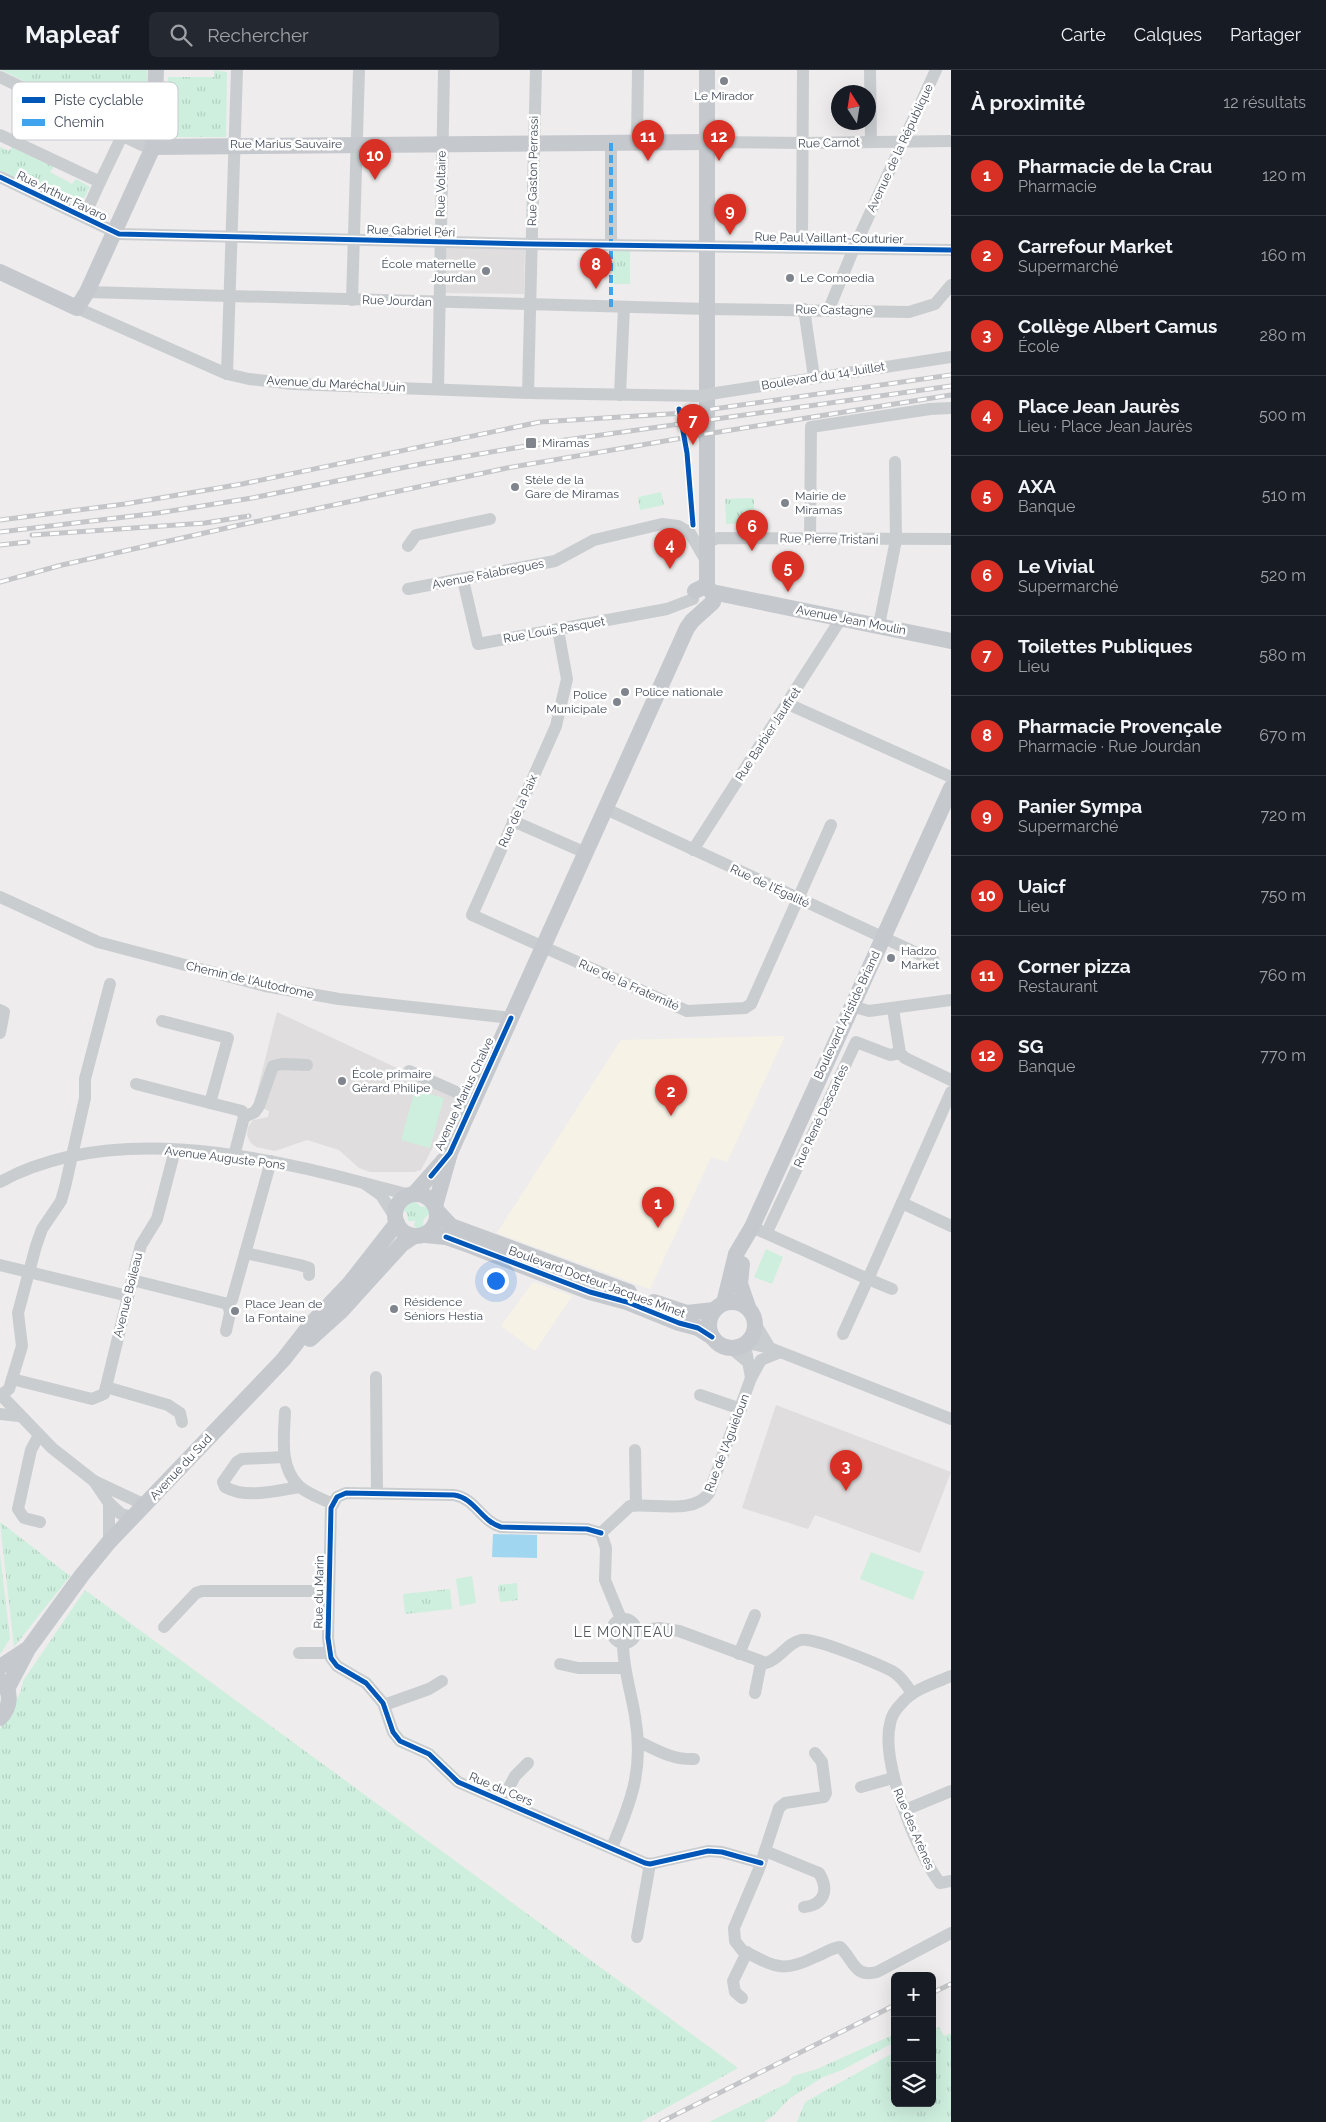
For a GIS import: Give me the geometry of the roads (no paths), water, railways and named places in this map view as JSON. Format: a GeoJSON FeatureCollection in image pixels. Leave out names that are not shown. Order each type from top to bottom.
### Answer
{"type":"FeatureCollection","features":[{"type":"Feature","properties":{"kind":"main road"},"geometry":{"type":"LineString","coordinates":[[702,598],[706,541],[707,70]]}},
{"type":"Feature","properties":{"kind":"main road"},"geometry":{"type":"LineString","coordinates":[[77,308],[87,292],[115,232],[153,147],[153,140]]}},
{"type":"Feature","properties":{"kind":"main road","name":"Rue Marius Sauvaire"},"geometry":{"type":"LineString","coordinates":[[153,147],[707,142]]}},
{"type":"Feature","properties":{"kind":"main road","name":"Avenue du Maréchal Juin"},"geometry":{"type":"LineString","coordinates":[[0,272],[77,308]]}},
{"type":"Feature","properties":{"kind":"main road"},"geometry":{"type":"LineString","coordinates":[[52,296],[87,292]]}},
{"type":"Feature","properties":{"kind":"main road"},"geometry":{"type":"LineString","coordinates":[[702,598],[708,567],[706,541]]}},
{"type":"Feature","properties":{"kind":"main road","name":"Avenue Jean Moulin"},"geometry":{"type":"LineString","coordinates":[[702,598],[750,601],[879,625],[951,641]]}},
{"type":"Feature","properties":{"kind":"main road","name":"Avenue Marius Chalve"},"geometry":{"type":"LineString","coordinates":[[436,1208],[450,1153],[702,598]]}},
{"type":"Feature","properties":{"kind":"main road","name":"Boulevard Aristide Briand"},"geometry":{"type":"LineString","coordinates":[[748,1308],[740,1284],[754,1233],[851,1006],[951,788]]}},
{"type":"Feature","properties":{"kind":"main road","name":"Avenue Marius Chalve"},"geometry":{"type":"LineString","coordinates":[[412,1195],[450,1153]]}},
{"type":"Feature","properties":{"kind":"main road"},"geometry":{"type":"LineString","coordinates":[[412,1195],[427,1197],[436,1208],[436,1222],[420,1235],[403,1232],[396,1220],[399,1203],[412,1195]]}},
{"type":"Feature","properties":{"kind":"main road","name":"Boulevard Docteur Jacques Minet"},"geometry":{"type":"LineString","coordinates":[[436,1208],[451,1226],[673,1309],[695,1314],[719,1306]]}},
{"type":"Feature","properties":{"kind":"main road","name":"Avenue du Sud"},"geometry":{"type":"LineString","coordinates":[[283,1360],[312,1322],[350,1283],[396,1220]]}},
{"type":"Feature","properties":{"kind":"main road","name":"Boulevard Aristide Briand"},"geometry":{"type":"LineString","coordinates":[[719,1306],[731,1267],[754,1233]]}},
{"type":"Feature","properties":{"kind":"main road","name":"Boulevard Docteur Jacques Minet"},"geometry":{"type":"LineString","coordinates":[[420,1235],[446,1237],[469,1244],[590,1292],[626,1302],[678,1323],[698,1328],[712,1337]]}},
{"type":"Feature","properties":{"kind":"main road","name":"Avenue du Sud"},"geometry":{"type":"LineString","coordinates":[[28,1649],[81,1575],[109,1542],[283,1360],[341,1311],[402,1244],[420,1235]]}},
{"type":"Feature","properties":{"kind":"main road"},"geometry":{"type":"LineString","coordinates":[[737,1302],[748,1308],[752,1312],[756,1325],[752,1337],[741,1345],[722,1346],[712,1337],[708,1326],[719,1306],[737,1302]]}},
{"type":"Feature","properties":{"kind":"main road"},"geometry":{"type":"LineString","coordinates":[[0,1667],[28,1649]]}},
{"type":"Feature","properties":{"kind":"main road"},"geometry":{"type":"LineString","coordinates":[[0,1718],[8,1705],[3,1685],[28,1649]]}},
{"type":"Feature","properties":{"kind":"street"},"geometry":{"type":"LineString","coordinates":[[226,374],[237,70]]}},
{"type":"Feature","properties":{"kind":"street"},"geometry":{"type":"LineString","coordinates":[[352,300],[359,70]]}},
{"type":"Feature","properties":{"kind":"street","name":"Rue Voltaire"},"geometry":{"type":"LineString","coordinates":[[438,389],[444,70]]}},
{"type":"Feature","properties":{"kind":"street","name":"Rue Gaston Perrassi"},"geometry":{"type":"LineString","coordinates":[[528,393],[536,70]]}},
{"type":"Feature","properties":{"kind":"street"},"geometry":{"type":"LineString","coordinates":[[637,142],[638,70]]}},
{"type":"Feature","properties":{"kind":"street"},"geometry":{"type":"LineString","coordinates":[[802,247],[803,70]]}},
{"type":"Feature","properties":{"kind":"street"},"geometry":{"type":"LineString","coordinates":[[870,70],[871,142]]}},
{"type":"Feature","properties":{"kind":"street","name":"Avenue de la République"},"geometry":{"type":"LineString","coordinates":[[829,310],[854,248],[905,141],[936,70]]}},
{"type":"Feature","properties":{"kind":"street","name":"Rue Marius Sauvaire"},"geometry":{"type":"LineString","coordinates":[[0,77],[12,83]]}},
{"type":"Feature","properties":{"kind":"street"},"geometry":{"type":"LineString","coordinates":[[0,135],[100,182]]}},
{"type":"Feature","properties":{"kind":"street"},"geometry":{"type":"LineString","coordinates":[[84,217],[120,140]]}},
{"type":"Feature","properties":{"kind":"street","name":"Rue Marius Sauvaire"},"geometry":{"type":"LineString","coordinates":[[131,140],[153,147]]}},
{"type":"Feature","properties":{"kind":"street","name":"Rue Carnot"},"geometry":{"type":"LineString","coordinates":[[707,142],[951,141]]}},
{"type":"Feature","properties":{"kind":"street"},"geometry":{"type":"LineString","coordinates":[[611,142],[611,245]]}},
{"type":"Feature","properties":{"kind":"street","name":"Rue Arthur Favaro"},"geometry":{"type":"LineString","coordinates":[[0,177],[115,232]]}},
{"type":"Feature","properties":{"kind":"street","name":"Rue Gabriel Péri"},"geometry":{"type":"LineString","coordinates":[[115,232],[440,242],[707,246]]}},
{"type":"Feature","properties":{"kind":"street","name":"Rue Paul Vaillant-Couturier"},"geometry":{"type":"LineString","coordinates":[[707,246],[951,250]]}},
{"type":"Feature","properties":{"kind":"street","name":"Rue Castagne"},"geometry":{"type":"LineString","coordinates":[[707,310],[909,312],[935,304],[951,285]]}},
{"type":"Feature","properties":{"kind":"street","name":"Rue Jourdan"},"geometry":{"type":"LineString","coordinates":[[87,292],[707,310]]}},
{"type":"Feature","properties":{"kind":"street"},"geometry":{"type":"LineString","coordinates":[[620,395],[624,307]]}},
{"type":"Feature","properties":{"kind":"street","name":"Avenue du Maréchal Juin"},"geometry":{"type":"LineString","coordinates":[[77,308],[226,374],[249,379],[293,384],[528,393],[698,396]]}},
{"type":"Feature","properties":{"kind":"street"},"geometry":{"type":"LineString","coordinates":[[804,310],[814,377]]}},
{"type":"Feature","properties":{"kind":"street","name":"Boulevard du 14 Juillet"},"geometry":{"type":"LineString","coordinates":[[698,396],[951,357]]}},
{"type":"Feature","properties":{"kind":"street"},"geometry":{"type":"LineString","coordinates":[[810,539],[811,427],[911,411],[951,408]]}},
{"type":"Feature","properties":{"kind":"street"},"geometry":{"type":"LineString","coordinates":[[879,625],[896,540],[895,462]]}},
{"type":"Feature","properties":{"kind":"street"},"geometry":{"type":"LineString","coordinates":[[408,546],[416,535],[490,519]]}},
{"type":"Feature","properties":{"kind":"street","name":"Avenue Falabregues"},"geometry":{"type":"LineString","coordinates":[[408,589],[555,561],[594,540],[662,524],[683,529],[693,536],[706,541]]}},
{"type":"Feature","properties":{"kind":"street","name":"Rue Pierre Tristani"},"geometry":{"type":"LineString","coordinates":[[706,541],[718,538],[951,539]]}},
{"type":"Feature","properties":{"kind":"street","name":"Rue Louis Pasquet"},"geometry":{"type":"LineString","coordinates":[[463,580],[478,644],[667,609],[702,598]]}},
{"type":"Feature","properties":{"kind":"street","name":"Rue Barbier Jauffret"},"geometry":{"type":"LineString","coordinates":[[692,850],[842,618]]}},
{"type":"Feature","properties":{"kind":"street","name":"Rue de la Paix"},"geometry":{"type":"LineString","coordinates":[[544,947],[472,915],[556,726],[567,679],[558,630]]}},
{"type":"Feature","properties":{"kind":"street"},"geometry":{"type":"LineString","coordinates":[[788,704],[951,777]]}},
{"type":"Feature","properties":{"kind":"street","name":"Rue de l'Égalité"},"geometry":{"type":"LineString","coordinates":[[606,809],[796,899],[934,961]]}},
{"type":"Feature","properties":{"kind":"street"},"geometry":{"type":"LineString","coordinates":[[513,821],[586,853]]}},
{"type":"Feature","properties":{"kind":"street"},"geometry":{"type":"LineString","coordinates":[[796,899],[831,825]]}},
{"type":"Feature","properties":{"kind":"street","name":"Chemin de l'Autodrome"},"geometry":{"type":"LineString","coordinates":[[0,897],[98,942],[265,986],[339,999],[511,1018]]}},
{"type":"Feature","properties":{"kind":"street","name":"Rue de la Fraternité"},"geometry":{"type":"LineString","coordinates":[[544,947],[687,1011],[745,1008],[750,1004],[796,899]]}},
{"type":"Feature","properties":{"kind":"street"},"geometry":{"type":"LineString","coordinates":[[110,984],[85,1079],[85,1098],[61,1201],[42,1229],[28,1272],[18,1313],[22,1346],[9,1389],[1,1395],[39,1435],[94,1481],[145,1505]]}},
{"type":"Feature","properties":{"kind":"street"},"geometry":{"type":"LineString","coordinates":[[851,1006],[869,1011],[951,1000]]}},
{"type":"Feature","properties":{"kind":"street"},"geometry":{"type":"LineString","coordinates":[[893,1009],[900,1053],[905,1058],[951,1080]]}},
{"type":"Feature","properties":{"kind":"street"},"geometry":{"type":"LineString","coordinates":[[0,1010],[4,1012],[0,1033]]}},
{"type":"Feature","properties":{"kind":"street"},"geometry":{"type":"LineString","coordinates":[[162,1021],[228,1038],[210,1103]]}},
{"type":"Feature","properties":{"kind":"street","name":"Rue René Descartes"},"geometry":{"type":"LineString","coordinates":[[754,1233],[856,1042],[890,1055],[900,1053]]}},
{"type":"Feature","properties":{"kind":"street"},"geometry":{"type":"LineString","coordinates":[[244,1117],[255,1112],[259,1106],[272,1066],[282,1064],[307,1065]]}},
{"type":"Feature","properties":{"kind":"street"},"geometry":{"type":"LineString","coordinates":[[409,1071],[474,1100]]}},
{"type":"Feature","properties":{"kind":"street"},"geometry":{"type":"LineString","coordinates":[[136,1084],[242,1111],[244,1117],[234,1156]]}},
{"type":"Feature","properties":{"kind":"street"},"geometry":{"type":"LineString","coordinates":[[844,1334],[902,1203],[946,1118],[951,1092]]}},
{"type":"Feature","properties":{"kind":"street","name":"Avenue Auguste Pons"},"geometry":{"type":"LineString","coordinates":[[0,1182],[19,1171],[72,1155],[175,1150],[271,1161],[412,1195]]}},
{"type":"Feature","properties":{"kind":"street","name":"Avenue Boileau"},"geometry":{"type":"LineString","coordinates":[[106,1387],[141,1245],[157,1219],[175,1150]]}},
{"type":"Feature","properties":{"kind":"street"},"geometry":{"type":"LineString","coordinates":[[228,1304],[232,1300],[271,1161]]}},
{"type":"Feature","properties":{"kind":"street"},"geometry":{"type":"LineString","coordinates":[[364,1184],[381,1194],[396,1220]]}},
{"type":"Feature","properties":{"kind":"street"},"geometry":{"type":"LineString","coordinates":[[902,1203],[951,1226]]}},
{"type":"Feature","properties":{"kind":"street"},"geometry":{"type":"LineString","coordinates":[[754,1233],[892,1289]]}},
{"type":"Feature","properties":{"kind":"street"},"geometry":{"type":"LineString","coordinates":[[245,1253],[300,1264],[309,1268],[309,1275]]}},
{"type":"Feature","properties":{"kind":"street"},"geometry":{"type":"LineString","coordinates":[[0,1266],[128,1296]]}},
{"type":"Feature","properties":{"kind":"street"},"geometry":{"type":"LineString","coordinates":[[132,1280],[228,1304]]}},
{"type":"Feature","properties":{"kind":"street"},"geometry":{"type":"LineString","coordinates":[[226,1331],[230,1313],[228,1304]]}},
{"type":"Feature","properties":{"kind":"street"},"geometry":{"type":"LineString","coordinates":[[756,1325],[774,1351]]}},
{"type":"Feature","properties":{"kind":"street"},"geometry":{"type":"LineString","coordinates":[[741,1345],[774,1351],[951,1419]]}},
{"type":"Feature","properties":{"kind":"street","name":"Rue de l'Aguieloun"},"geometry":{"type":"LineString","coordinates":[[636,1505],[690,1506],[705,1499],[709,1493],[751,1378],[748,1362],[741,1345]]}},
{"type":"Feature","properties":{"kind":"street"},"geometry":{"type":"LineString","coordinates":[[751,1378],[761,1360],[774,1351]]}},
{"type":"Feature","properties":{"kind":"street"},"geometry":{"type":"LineString","coordinates":[[376,1377],[377,1492]]}},
{"type":"Feature","properties":{"kind":"street"},"geometry":{"type":"LineString","coordinates":[[12,1379],[92,1399],[104,1394],[106,1387],[168,1405],[180,1413],[182,1422]]}},
{"type":"Feature","properties":{"kind":"street"},"geometry":{"type":"LineString","coordinates":[[700,1395],[741,1409]]}},
{"type":"Feature","properties":{"kind":"street"},"geometry":{"type":"LineString","coordinates":[[285,1412],[284,1457],[290,1474],[299,1487],[333,1504],[337,1497],[346,1493],[377,1492],[463,1496],[491,1524],[505,1527],[587,1528],[601,1534],[606,1548],[606,1580],[622,1619]]}},
{"type":"Feature","properties":{"kind":"street"},"geometry":{"type":"LineString","coordinates":[[0,1414],[19,1416]]}},
{"type":"Feature","properties":{"kind":"street"},"geometry":{"type":"LineString","coordinates":[[39,1435],[31,1450],[18,1509],[24,1518],[40,1522]]}},
{"type":"Feature","properties":{"kind":"street"},"geometry":{"type":"LineString","coordinates":[[601,1534],[624,1510],[636,1505],[635,1450]]}},
{"type":"Feature","properties":{"kind":"street"},"geometry":{"type":"LineString","coordinates":[[284,1457],[242,1459],[225,1476],[223,1482],[225,1487],[237,1492],[252,1493],[299,1487]]}},
{"type":"Feature","properties":{"kind":"street"},"geometry":{"type":"LineString","coordinates":[[94,1481],[109,1503],[121,1514],[133,1517]]}},
{"type":"Feature","properties":{"kind":"street"},"geometry":{"type":"LineString","coordinates":[[109,1503],[109,1542]]}},
{"type":"Feature","properties":{"kind":"street","name":"Rue du Marin"},"geometry":{"type":"LineString","coordinates":[[330,1652],[329,1591],[331,1508],[333,1504]]}},
{"type":"Feature","properties":{"kind":"street"},"geometry":{"type":"LineString","coordinates":[[164,1627],[196,1593],[202,1591],[329,1591]]}},
{"type":"Feature","properties":{"kind":"street"},"geometry":{"type":"LineString","coordinates":[[739,1654],[754,1615]]}},
{"type":"Feature","properties":{"kind":"street"},"geometry":{"type":"LineString","coordinates":[[622,1619],[632,1622],[636,1631],[632,1641],[623,1644],[615,1640],[612,1632],[614,1624],[622,1619]]}},
{"type":"Feature","properties":{"kind":"street"},"geometry":{"type":"LineString","coordinates":[[636,1631],[659,1628],[679,1631],[760,1663],[772,1661],[797,1641],[814,1640],[893,1671],[906,1683],[912,1694]]}},
{"type":"Feature","properties":{"kind":"street"},"geometry":{"type":"LineString","coordinates":[[612,1847],[635,1790],[638,1741],[624,1668],[623,1644]]}},
{"type":"Feature","properties":{"kind":"street"},"geometry":{"type":"LineString","coordinates":[[299,1653],[330,1652],[331,1658],[337,1666],[366,1683],[384,1706],[429,1689],[442,1681]]}},
{"type":"Feature","properties":{"kind":"street"},"geometry":{"type":"LineString","coordinates":[[755,1693],[760,1663]]}},
{"type":"Feature","properties":{"kind":"street"},"geometry":{"type":"LineString","coordinates":[[560,1664],[578,1668],[624,1668]]}},
{"type":"Feature","properties":{"kind":"street","name":"Rue des Arènes"},"geometry":{"type":"LineString","coordinates":[[951,1676],[912,1694],[902,1702],[890,1722],[888,1736],[893,1778],[932,1873],[940,1882],[951,1881]]}},
{"type":"Feature","properties":{"kind":"street","name":"Rue du Cers"},"geometry":{"type":"LineString","coordinates":[[384,1706],[393,1732],[400,1741],[430,1754],[458,1782],[612,1847],[636,1860],[650,1864]]}},
{"type":"Feature","properties":{"kind":"street"},"geometry":{"type":"LineString","coordinates":[[638,1741],[682,1760],[694,1759]]}},
{"type":"Feature","properties":{"kind":"street"},"geometry":{"type":"LineString","coordinates":[[816,1753],[822,1762],[826,1793],[824,1796],[782,1805],[734,1928],[737,1945],[776,1966],[790,1968],[840,1947],[854,1968],[866,1974],[877,1972],[951,1933]]}},
{"type":"Feature","properties":{"kind":"street"},"geometry":{"type":"LineString","coordinates":[[502,1801],[515,1776],[528,1763]]}},
{"type":"Feature","properties":{"kind":"street"},"geometry":{"type":"LineString","coordinates":[[862,1787],[893,1778]]}},
{"type":"Feature","properties":{"kind":"street"},"geometry":{"type":"LineString","coordinates":[[905,1810],[951,1791]]}},
{"type":"Feature","properties":{"kind":"street"},"geometry":{"type":"LineString","coordinates":[[637,1937],[650,1864],[708,1851],[763,1857],[819,1873],[824,1881],[825,1891],[821,1900],[814,1906],[804,1908]]}},
{"type":"Feature","properties":{"kind":"street"},"geometry":{"type":"LineString","coordinates":[[742,1998],[735,1992],[733,1981],[747,1952]]}},
{"type":"Feature","properties":{"kind":"water"},"geometry":{"type":"Polygon","coordinates":[[[493,1534],[537,1535],[537,1558],[492,1557],[493,1534]]]}},
{"type":"Feature","properties":{"kind":"railway"},"geometry":{"type":"LineString","coordinates":[[0,520],[125,504],[242,484],[540,422],[685,413],[951,375]]}},
{"type":"Feature","properties":{"kind":"railway"},"geometry":{"type":"LineString","coordinates":[[0,532],[158,513],[252,498],[421,464],[544,443],[951,386]]}},
{"type":"Feature","properties":{"kind":"railway"},"geometry":{"type":"LineString","coordinates":[[0,582],[62,565],[507,468],[951,395]]}},
{"type":"Feature","properties":{"kind":"railway"},"geometry":{"type":"LineString","coordinates":[[32,535],[205,523],[249,516]]}},
{"type":"Feature","properties":{"kind":"railway"},"geometry":{"type":"LineString","coordinates":[[0,545],[28,542]]}},
{"type":"Feature","properties":{"kind":"railway"},"geometry":{"type":"LineString","coordinates":[[936,1991],[951,1984]]}},
{"type":"Feature","properties":{"kind":"railway"},"geometry":{"type":"LineString","coordinates":[[661,2122],[891,2007]]}},
{"type":"Feature","properties":{"kind":"place","name":"Le Mirador"},"geometry":{"type":"Point","coordinates":[724,81]}},
{"type":"Feature","properties":{"kind":"place","name":"Corner pizza"},"geometry":{"type":"Point","coordinates":[648,161]}},
{"type":"Feature","properties":{"kind":"place","name":"SG"},"geometry":{"type":"Point","coordinates":[719,161]}},
{"type":"Feature","properties":{"kind":"place","name":"Uaicf"},"geometry":{"type":"Point","coordinates":[375,180]}},
{"type":"Feature","properties":{"kind":"place","name":"Panier Sympa"},"geometry":{"type":"Point","coordinates":[730,235]}},
{"type":"Feature","properties":{"kind":"place","name":"École maternelle Jourdan"},"geometry":{"type":"Point","coordinates":[486,271]}},
{"type":"Feature","properties":{"kind":"place","name":"Le Comoedia"},"geometry":{"type":"Point","coordinates":[790,278]}},
{"type":"Feature","properties":{"kind":"place","name":"Pharmacie Provençale"},"geometry":{"type":"Point","coordinates":[596,289]}},
{"type":"Feature","properties":{"kind":"place","name":"Miramas"},"geometry":{"type":"Point","coordinates":[531,443]}},
{"type":"Feature","properties":{"kind":"place","name":"Toilettes Publiques"},"geometry":{"type":"Point","coordinates":[693,445]}},
{"type":"Feature","properties":{"kind":"place","name":"Stèle de la Gare de Miramas"},"geometry":{"type":"Point","coordinates":[515,487]}},
{"type":"Feature","properties":{"kind":"place","name":"Mairie de Miramas"},"geometry":{"type":"Point","coordinates":[785,503]}},
{"type":"Feature","properties":{"kind":"place","name":"Le Vivial"},"geometry":{"type":"Point","coordinates":[752,551]}},
{"type":"Feature","properties":{"kind":"place","name":"Place Jean Jaurès"},"geometry":{"type":"Point","coordinates":[670,569]}},
{"type":"Feature","properties":{"kind":"place","name":"AXA"},"geometry":{"type":"Point","coordinates":[788,592]}},
{"type":"Feature","properties":{"kind":"place","name":"Police nationale"},"geometry":{"type":"Point","coordinates":[625,692]}},
{"type":"Feature","properties":{"kind":"place","name":"Police Municipale"},"geometry":{"type":"Point","coordinates":[617,702]}},
{"type":"Feature","properties":{"kind":"place","name":"Hadzo Market"},"geometry":{"type":"Point","coordinates":[891,958]}},
{"type":"Feature","properties":{"kind":"place","name":"École primaire Gérard Philipe"},"geometry":{"type":"Point","coordinates":[342,1081]}},
{"type":"Feature","properties":{"kind":"place","name":"Carrefour Market"},"geometry":{"type":"Point","coordinates":[671,1116]}},
{"type":"Feature","properties":{"kind":"place","name":"Pharmacie de la Crau"},"geometry":{"type":"Point","coordinates":[658,1228]}},
{"type":"Feature","properties":{"kind":"place","name":"Résidence Séniors Hestia"},"geometry":{"type":"Point","coordinates":[394,1309]}},
{"type":"Feature","properties":{"kind":"place","name":"Place Jean de la Fontaine"},"geometry":{"type":"Point","coordinates":[235,1311]}},
{"type":"Feature","properties":{"kind":"place","name":"Collège Albert Camus"},"geometry":{"type":"Point","coordinates":[846,1491]}},
{"type":"Feature","properties":{"kind":"district","name":"LE MONTEAU"},"geometry":{"type":"Point","coordinates":[624,1632]}}]}
